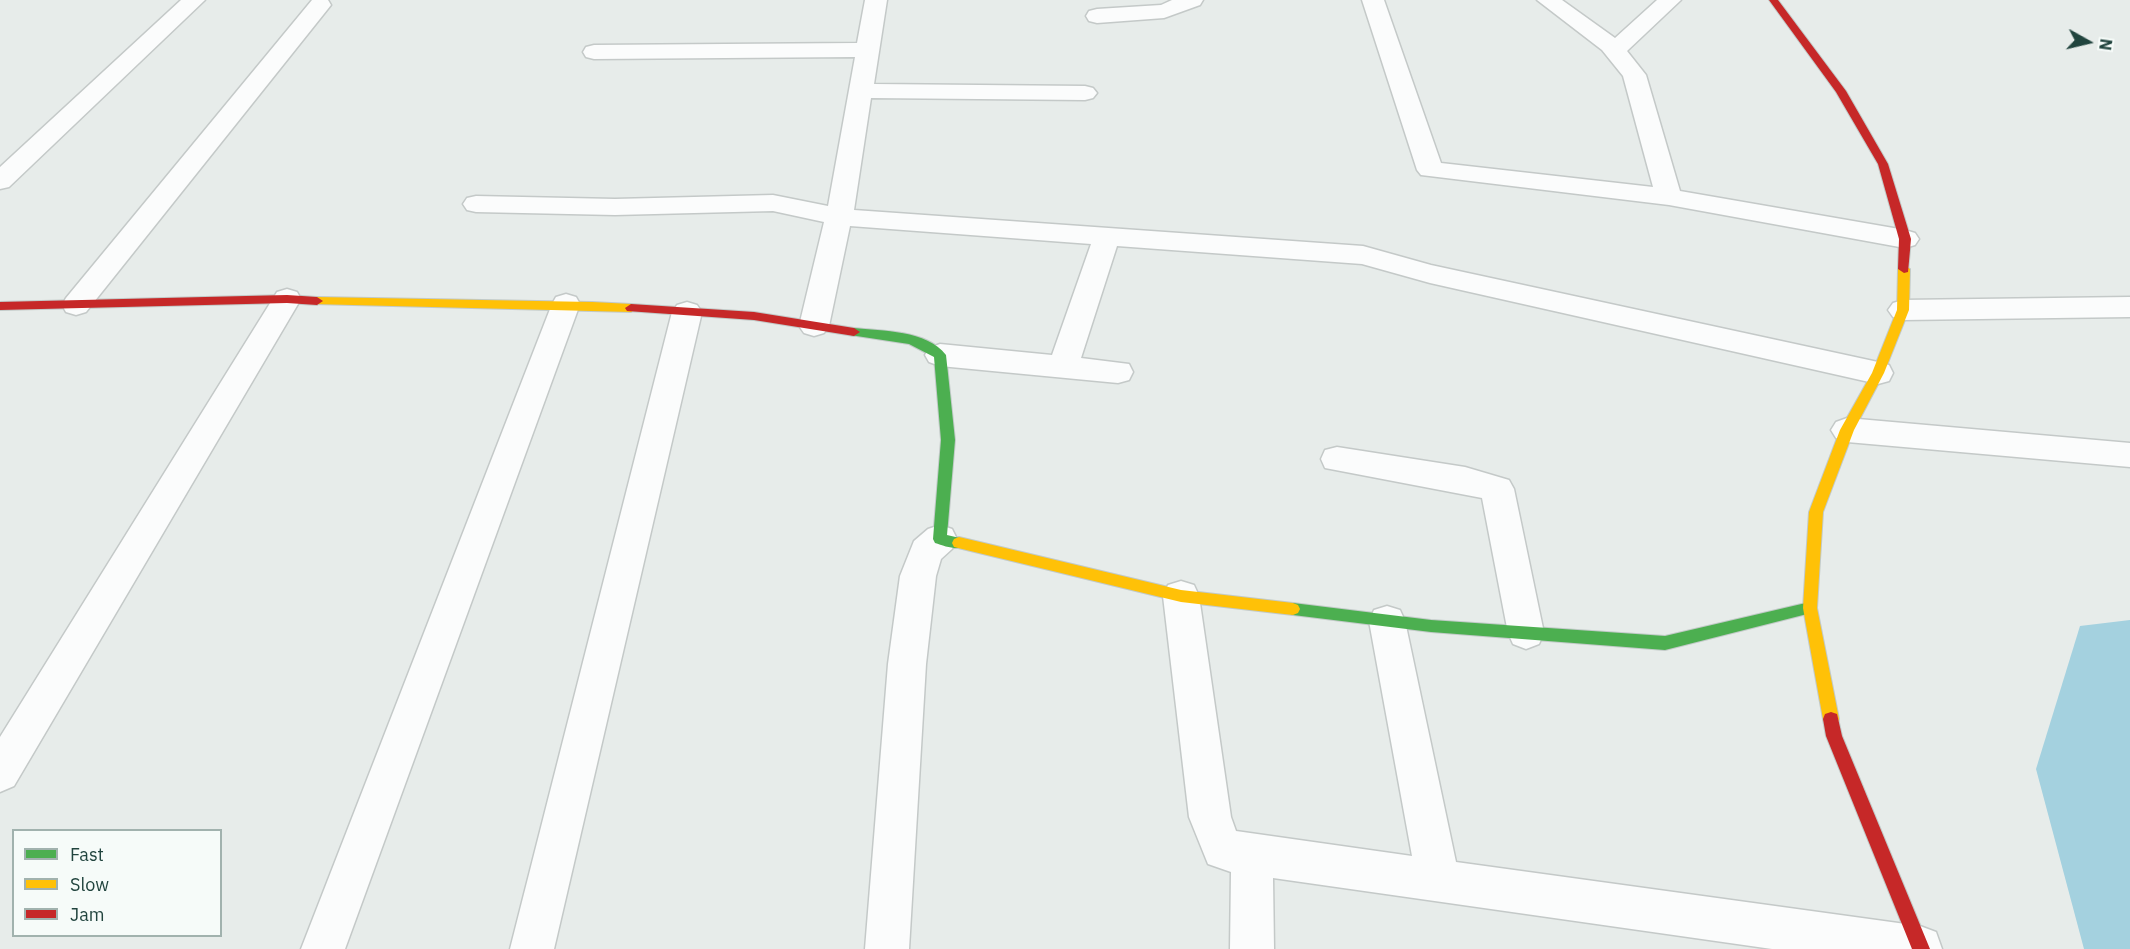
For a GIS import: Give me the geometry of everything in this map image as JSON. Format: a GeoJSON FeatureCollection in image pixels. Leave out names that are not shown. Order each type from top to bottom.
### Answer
{"type":"FeatureCollection","features":[{"type":"Feature","properties":{"kind":"street"},"geometry":{"type":"LineString","coordinates":[[0,181],[194,0]]}},
{"type":"Feature","properties":{"kind":"street"},"geometry":{"type":"LineString","coordinates":[[814,326],[839,217],[876,0]]}},
{"type":"Feature","properties":{"kind":"street"},"geometry":{"type":"LineString","coordinates":[[1097,16],[1164,11],[1192,0]]}},
{"type":"Feature","properties":{"kind":"street"},"geometry":{"type":"LineString","coordinates":[[1374,0],[1430,170],[1669,197],[1905,239]]}},
{"type":"Feature","properties":{"kind":"street"},"geometry":{"type":"LineString","coordinates":[[1548,0],[1614,51],[1634,75],[1669,197]]}},
{"type":"Feature","properties":{"kind":"street"},"geometry":{"type":"LineString","coordinates":[[1614,51],[1670,0]]}},
{"type":"Feature","properties":{"kind":"street"},"geometry":{"type":"LineString","coordinates":[[1773,0],[1841,90],[1883,164],[1905,239],[1903,310],[1878,373],[1847,430],[1816,512],[1810,609],[1834,736],[1920,948]]}},
{"type":"Feature","properties":{"kind":"street"},"geometry":{"type":"LineString","coordinates":[[76,305],[320,5]]}},
{"type":"Feature","properties":{"kind":"street"},"geometry":{"type":"LineString","coordinates":[[594,52],[869,50]]}},
{"type":"Feature","properties":{"kind":"street"},"geometry":{"type":"LineString","coordinates":[[862,92],[1085,93]]}},
{"type":"Feature","properties":{"kind":"street"},"geometry":{"type":"LineString","coordinates":[[476,204],[615,207],[773,203],[839,217],[1363,255],[1430,274],[1878,373]]}},
{"type":"Feature","properties":{"kind":"street"},"geometry":{"type":"LineString","coordinates":[[1063,367],[1107,236]]}},
{"type":"Feature","properties":{"kind":"street"},"geometry":{"type":"LineString","coordinates":[[0,773],[287,299]]}},
{"type":"Feature","properties":{"kind":"street"},"geometry":{"type":"LineString","coordinates":[[0,306],[287,299],[396,305],[566,304],[754,316],[919,342],[931,346],[940,355],[1118,372]]}},
{"type":"Feature","properties":{"kind":"street"},"geometry":{"type":"LineString","coordinates":[[322,949],[566,304]]}},
{"type":"Feature","properties":{"kind":"street"},"geometry":{"type":"LineString","coordinates":[[1903,310],[2130,307]]}},
{"type":"Feature","properties":{"kind":"street"},"geometry":{"type":"LineString","coordinates":[[532,949],[687,312]]}},
{"type":"Feature","properties":{"kind":"street"},"geometry":{"type":"LineString","coordinates":[[887,949],[907,664],[915,598],[918,576],[926,551],[940,539],[948,440],[940,355]]}},
{"type":"Feature","properties":{"kind":"street"},"geometry":{"type":"LineString","coordinates":[[1847,430],[2130,455]]}},
{"type":"Feature","properties":{"kind":"street"},"geometry":{"type":"LineString","coordinates":[[1337,459],[1465,480],[1497,489],[1526,633]]}},
{"type":"Feature","properties":{"kind":"street"},"geometry":{"type":"LineString","coordinates":[[940,539],[1181,596],[1387,621],[1526,633],[1665,643],[1810,609]]}},
{"type":"Feature","properties":{"kind":"street"},"geometry":{"type":"LineString","coordinates":[[1181,596],[1210,817],[1223,850],[1920,948]]}},
{"type":"Feature","properties":{"kind":"street"},"geometry":{"type":"LineString","coordinates":[[1387,621],[1438,880]]}},
{"type":"Feature","properties":{"kind":"street"},"geometry":{"type":"LineString","coordinates":[[1251,949],[1252,854]]}},
{"type":"Feature","properties":{"kind":"water"},"geometry":{"type":"Polygon","coordinates":[[[2130,620],[2130,949],[2084,949],[2036,769],[2080,626],[2130,620]]]}},
{"type":"Feature","properties":{"kind":"traffic: fast"},"geometry":{"type":"LineString","coordinates":[[854,332],[911,340],[932,348],[940,355],[948,440],[940,539],[959,543]]}},
{"type":"Feature","properties":{"kind":"traffic: fast"},"geometry":{"type":"LineString","coordinates":[[1293,609],[1431,626],[1665,643],[1810,608]]}},
{"type":"Feature","properties":{"kind":"traffic: slow"},"geometry":{"type":"LineString","coordinates":[[1831,719],[1810,608],[1816,512],[1847,430],[1878,373],[1903,310],[1904,269]]}},
{"type":"Feature","properties":{"kind":"traffic: slow"},"geometry":{"type":"LineString","coordinates":[[317,301],[631,308]]}},
{"type":"Feature","properties":{"kind":"traffic: slow"},"geometry":{"type":"LineString","coordinates":[[959,543],[1181,596],[1293,609]]}},
{"type":"Feature","properties":{"kind":"traffic: jam"},"geometry":{"type":"LineString","coordinates":[[1773,0],[1841,91],[1883,164],[1905,239],[1904,269]]}},
{"type":"Feature","properties":{"kind":"traffic: jam"},"geometry":{"type":"LineString","coordinates":[[0,306],[287,299],[317,301]]}},
{"type":"Feature","properties":{"kind":"traffic: jam"},"geometry":{"type":"LineString","coordinates":[[631,308],[754,316],[854,332]]}},
{"type":"Feature","properties":{"kind":"traffic: jam"},"geometry":{"type":"LineString","coordinates":[[1831,719],[1834,736],[1921,949]]}}]}
